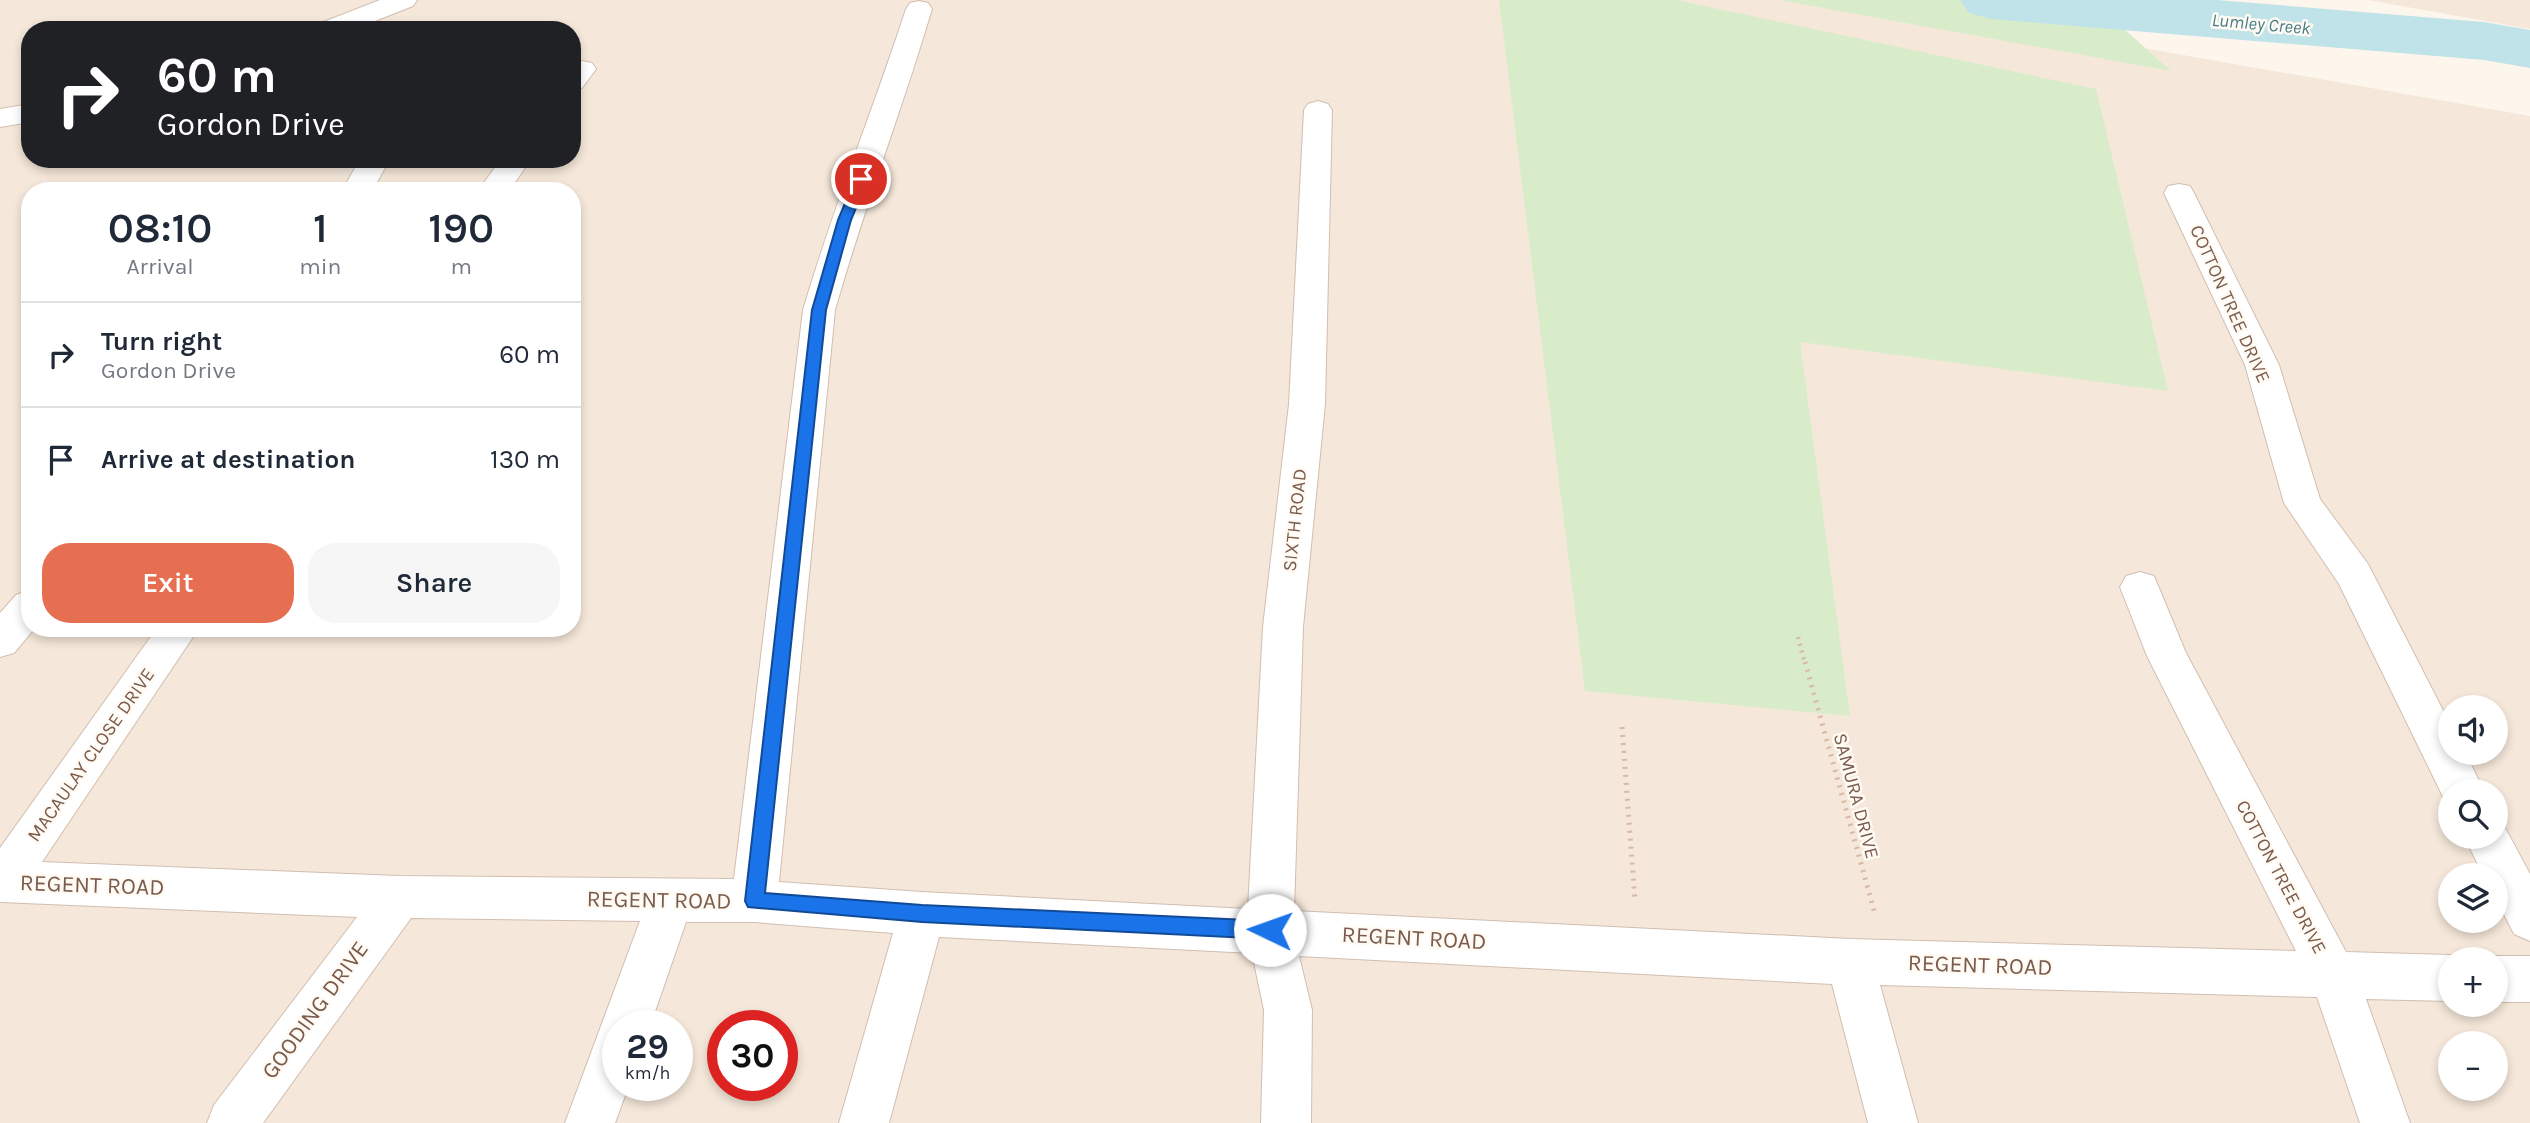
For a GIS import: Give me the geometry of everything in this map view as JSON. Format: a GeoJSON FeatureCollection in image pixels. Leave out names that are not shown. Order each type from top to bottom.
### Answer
{"type":"FeatureCollection","features":[{"type":"Feature","properties":{"kind":"street"},"geometry":{"type":"LineString","coordinates":[[350,21],[404,0]]}},
{"type":"Feature","properties":{"kind":"street"},"geometry":{"type":"LineString","coordinates":[[754,901],[819,310],[845,220],[886,116],[919,9]]}},
{"type":"Feature","properties":{"kind":"street","name":"SIXTH ROAD"},"geometry":{"type":"LineString","coordinates":[[1286,1123],[1288,1010],[1270,930],[1283,627],[1307,404],[1318,110]]}},
{"type":"Feature","properties":{"kind":"street"},"geometry":{"type":"LineString","coordinates":[[0,118],[21,114]]}},
{"type":"Feature","properties":{"kind":"street","name":"COTTON TREE DRIVE"},"geometry":{"type":"LineString","coordinates":[[2179,193],[2262,366],[2302,503],[2354,575],[2456,779]]}},
{"type":"Feature","properties":{"kind":"street","name":"COTTON TREE DRIVE"},"geometry":{"type":"LineString","coordinates":[[2140,587],[2167,656],[2334,976],[2385,1123]]}},
{"type":"Feature","properties":{"kind":"street"},"geometry":{"type":"LineString","coordinates":[[0,641],[21,616]]}},
{"type":"Feature","properties":{"kind":"street","name":"MACAULAY CLOSE DRIVE"},"geometry":{"type":"LineString","coordinates":[[1,881],[173,637]]}},
{"type":"Feature","properties":{"kind":"street"},"geometry":{"type":"LineString","coordinates":[[2493,849],[2530,919]]}},
{"type":"Feature","properties":{"kind":"street","name":"REGENT ROAD"},"geometry":{"type":"LineString","coordinates":[[1,881],[399,897],[754,901],[922,914],[1869,962],[2438,978]]}},
{"type":"Feature","properties":{"kind":"street","name":"GOODING DRIVE"},"geometry":{"type":"LineString","coordinates":[[232,1123],[399,897]]}},
{"type":"Feature","properties":{"kind":"street"},"geometry":{"type":"LineString","coordinates":[[631,1010],[670,901]]}},
{"type":"Feature","properties":{"kind":"street"},"geometry":{"type":"LineString","coordinates":[[864,1123],[922,914]]}},
{"type":"Feature","properties":{"kind":"street"},"geometry":{"type":"LineString","coordinates":[[1869,962],[1893,1123]]}},
{"type":"Feature","properties":{"kind":"street"},"geometry":{"type":"LineString","coordinates":[[2508,979],[2530,979]]}},
{"type":"Feature","properties":{"kind":"street"},"geometry":{"type":"LineString","coordinates":[[590,1123],[602,1090]]}},
{"type":"Feature","properties":{"kind":"path","name":"SAMURA DRIVE"},"geometry":{"type":"LineString","coordinates":[[1798,637],[1869,962]]}},
{"type":"Feature","properties":{"kind":"path"},"geometry":{"type":"LineString","coordinates":[[1622,727],[1635,886],[1634,951]]}},
{"type":"Feature","properties":{"kind":"shaded area"},"geometry":{"type":"Polygon","coordinates":[[[0,0],[1871,0],[2530,116],[2530,1123],[0,1123],[0,0]]]}},
{"type":"Feature","properties":{"kind":"shaded area"},"geometry":{"type":"Polygon","coordinates":[[[2368,0],[2530,0],[2530,29],[2368,0]]]}},
{"type":"Feature","properties":{"kind":"green space"},"geometry":{"type":"Polygon","coordinates":[[[1499,0],[1676,0],[2096,89],[2168,391],[1800,342],[1850,716],[1585,691],[1499,0]]]}},
{"type":"Feature","properties":{"kind":"green space"},"geometry":{"type":"Polygon","coordinates":[[[1779,0],[2092,0],[2171,71],[1779,0]]]}},
{"type":"Feature","properties":{"kind":"waterway","name":"Lumley Creek"},"geometry":{"type":"LineString","coordinates":[[1991,0],[2484,41],[2530,49]]}},
{"type":"Feature","properties":{"kind":"route"},"geometry":{"type":"LineString","coordinates":[[861,179],[845,220],[819,310],[754,901],[922,914],[1270,930]]}}]}
